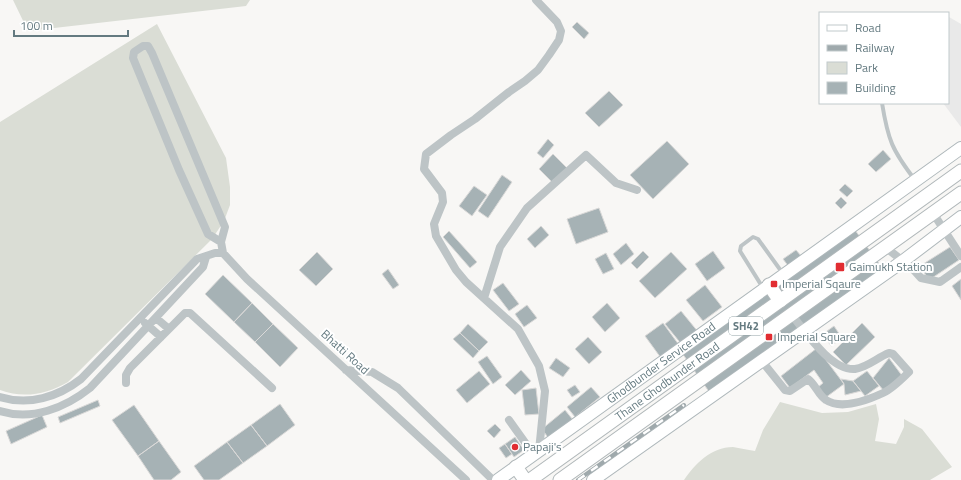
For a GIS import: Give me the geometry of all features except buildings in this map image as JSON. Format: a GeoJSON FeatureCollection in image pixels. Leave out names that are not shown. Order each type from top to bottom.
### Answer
{"type":"FeatureCollection","features":[{"type":"Feature","properties":{"kind":"main road","name":"Thane Ghodbunder Road"},"geometry":{"type":"LineString","coordinates":[[530,480],[961,171]]}},
{"type":"Feature","properties":{"kind":"main road","name":"Thane Ghodbunder Road"},"geometry":{"type":"LineString","coordinates":[[560,480],[961,193]]}},
{"type":"Feature","properties":{"kind":"main road"},"geometry":{"type":"LineString","coordinates":[[767,287],[780,301]]}},
{"type":"Feature","properties":{"kind":"main road"},"geometry":{"type":"LineString","coordinates":[[516,467],[524,480]]}},
{"type":"Feature","properties":{"kind":"street"},"geometry":{"type":"LineString","coordinates":[[536,0],[557,22],[561,31],[559,40],[538,70],[508,92],[475,120],[451,135],[426,154],[424,169],[442,193],[443,202],[434,224],[436,236],[456,270],[466,282],[518,329],[539,366],[545,391],[536,453]]}},
{"type":"Feature","properties":{"kind":"street"},"geometry":{"type":"LineString","coordinates":[[0,397],[20,401],[49,397],[71,387],[81,379],[197,259],[215,253],[223,253],[221,242],[225,227],[152,53],[148,46],[143,46],[134,52],[133,58],[179,170],[208,234],[221,242]]}},
{"type":"Feature","properties":{"kind":"street","name":"Ghodbunder Service Road"},"geometry":{"type":"LineString","coordinates":[[498,480],[961,148]]}},
{"type":"Feature","properties":{"kind":"street"},"geometry":{"type":"LineString","coordinates":[[484,298],[500,246],[528,208],[586,155],[616,183],[637,190]]}},
{"type":"Feature","properties":{"kind":"street"},"geometry":{"type":"LineString","coordinates":[[933,213],[961,256]]}},
{"type":"Feature","properties":{"kind":"street"},"geometry":{"type":"LineString","coordinates":[[593,480],[903,261],[961,217]]}},
{"type":"Feature","properties":{"kind":"street"},"geometry":{"type":"LineString","coordinates":[[884,247],[903,261],[921,278],[936,282],[944,280],[961,267]]}},
{"type":"Feature","properties":{"kind":"street","name":"Bhatti Road"},"geometry":{"type":"LineString","coordinates":[[223,253],[247,279],[466,480]]}},
{"type":"Feature","properties":{"kind":"street"},"geometry":{"type":"LineString","coordinates":[[0,411],[19,414],[52,410],[65,405],[90,388],[203,267],[206,257]]}},
{"type":"Feature","properties":{"kind":"street"},"geometry":{"type":"LineString","coordinates":[[126,383],[126,375],[130,368],[185,313],[190,312],[272,388]]}},
{"type":"Feature","properties":{"kind":"street"},"geometry":{"type":"LineString","coordinates":[[761,360],[785,390],[790,391],[807,379],[811,381],[825,400],[830,403],[841,404],[864,400],[884,393],[909,372],[893,354],[890,353],[870,364],[855,369],[839,366],[822,351],[791,314]]}},
{"type":"Feature","properties":{"kind":"street"},"geometry":{"type":"LineString","coordinates":[[140,318],[161,337]]}},
{"type":"Feature","properties":{"kind":"street"},"geometry":{"type":"LineString","coordinates":[[156,318],[169,330]]}},
{"type":"Feature","properties":{"kind":"street"},"geometry":{"type":"LineString","coordinates":[[113,346],[122,354]]}},
{"type":"Feature","properties":{"kind":"street"},"geometry":{"type":"LineString","coordinates":[[346,370],[372,372],[398,388],[493,480]]}},
{"type":"Feature","properties":{"kind":"street"},"geometry":{"type":"LineString","coordinates":[[49,397],[52,410]]}},
{"type":"Feature","properties":{"kind":"street"},"geometry":{"type":"LineString","coordinates":[[510,420],[536,453]]}},
{"type":"Feature","properties":{"kind":"lane"},"geometry":{"type":"LineString","coordinates":[[882,104],[890,142],[898,157],[915,180]]}},
{"type":"Feature","properties":{"kind":"lane"},"geometry":{"type":"LineString","coordinates":[[767,287],[740,251],[746,242],[753,237],[758,239],[784,275]]}},
{"type":"Feature","properties":{"kind":"shaded area"},"geometry":{"type":"Polygon","coordinates":[[[949,17],[961,24],[961,127],[944,104],[949,104],[949,17]]]}},
{"type":"Feature","properties":{"kind":"green space"},"geometry":{"type":"Polygon","coordinates":[[[13,0],[250,0],[246,6],[28,31],[13,0]]]}},
{"type":"Feature","properties":{"kind":"green space"},"geometry":{"type":"Polygon","coordinates":[[[157,24],[226,158],[230,187],[230,205],[224,221],[212,239],[68,382],[52,390],[27,395],[9,393],[0,390],[0,122],[157,24]]]}},
{"type":"Feature","properties":{"kind":"green space"},"geometry":{"type":"Polygon","coordinates":[[[780,402],[822,413],[848,412],[876,404],[879,419],[875,441],[896,444],[904,427],[904,419],[922,429],[952,467],[930,480],[684,480],[693,468],[704,458],[718,450],[733,447],[755,451],[763,430],[780,402]]]}},
{"type":"Feature","properties":{"kind":"railway"},"geometry":{"type":"LineString","coordinates":[[578,480],[684,405]]}},
{"type":"Feature","properties":{"kind":"place","name":"Gaimukh Station"},"geometry":{"type":"Point","coordinates":[840,267]}},
{"type":"Feature","properties":{"kind":"place","name":"Imperial Sqaure"},"geometry":{"type":"Point","coordinates":[774,284]}},
{"type":"Feature","properties":{"kind":"place","name":"Imperial Square"},"geometry":{"type":"Point","coordinates":[769,337]}},
{"type":"Feature","properties":{"kind":"place","name":"Papaji's"},"geometry":{"type":"Point","coordinates":[515,447]}}]}
